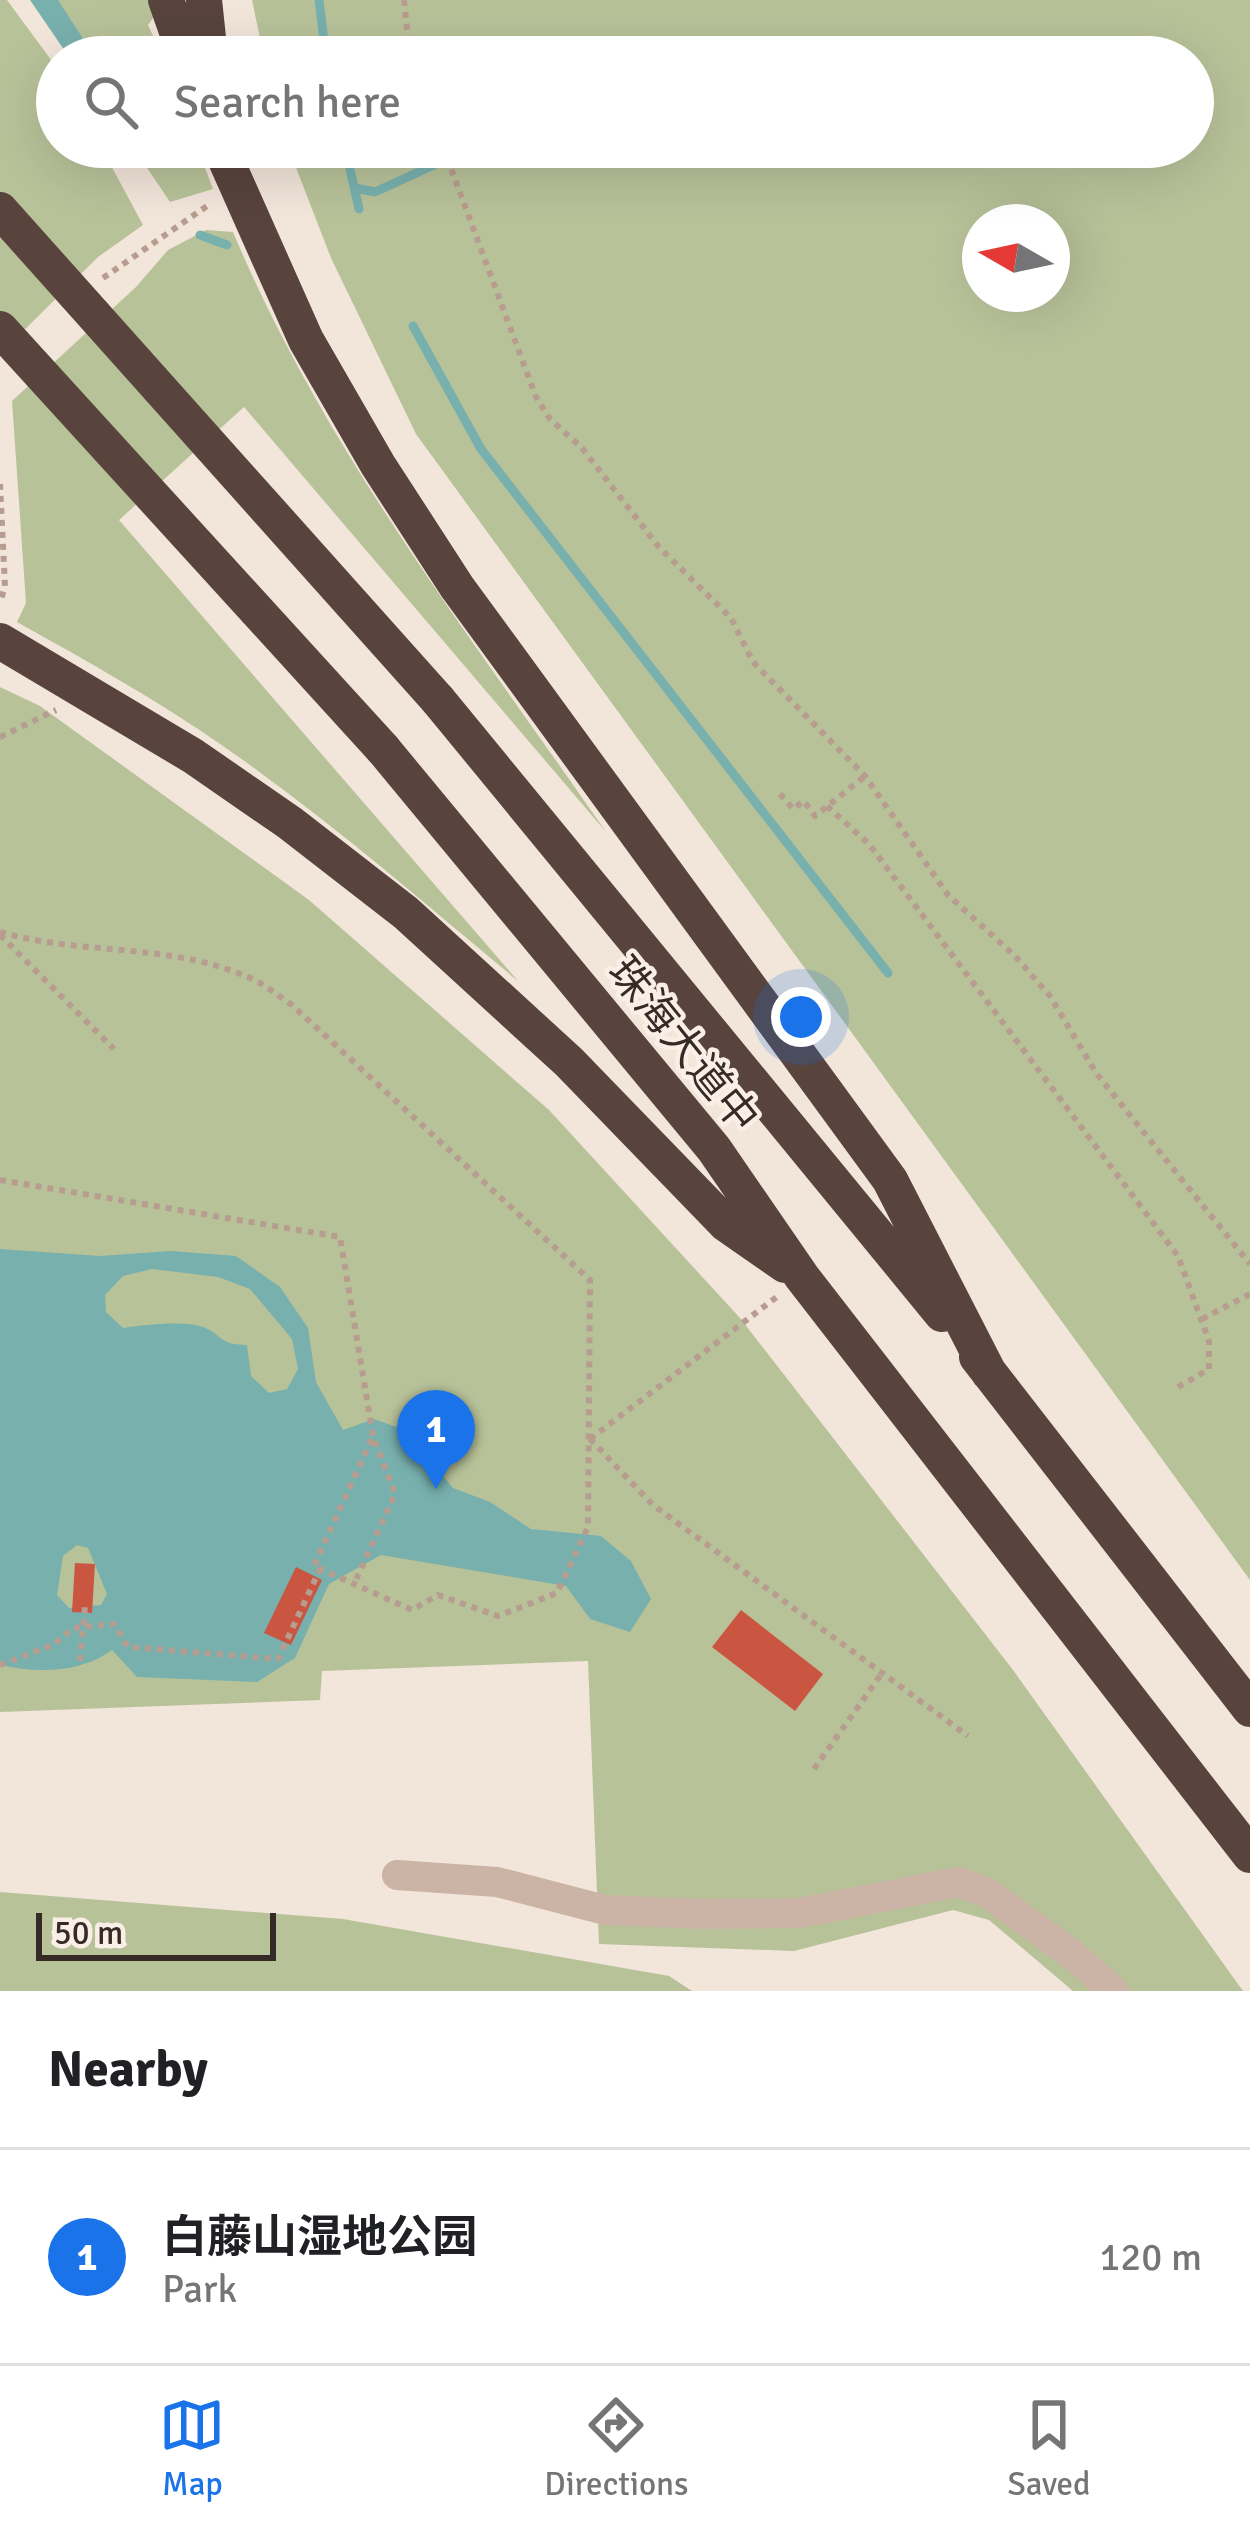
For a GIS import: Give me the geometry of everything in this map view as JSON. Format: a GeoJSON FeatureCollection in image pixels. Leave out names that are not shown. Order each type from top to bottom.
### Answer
{"type":"FeatureCollection","features":[{"type":"Feature","properties":{"kind":"highway"},"geometry":{"type":"LineString","coordinates":[[204,0],[208,36]]}},
{"type":"Feature","properties":{"kind":"highway"},"geometry":{"type":"LineString","coordinates":[[231,168],[306,340],[378,465],[470,606],[890,1180],[989,1372]]}},
{"type":"Feature","properties":{"kind":"highway"},"geometry":{"type":"LineString","coordinates":[[237,168],[242,190]]}},
{"type":"Feature","properties":{"kind":"highway","name":"珠海大道中"},"geometry":{"type":"LineString","coordinates":[[0,210],[438,700],[989,1372],[1250,1709]]}},
{"type":"Feature","properties":{"kind":"highway","name":"珠海大道中"},"geometry":{"type":"LineString","coordinates":[[0,329],[383,749],[713,1149],[802,1277],[1250,1855]]}},
{"type":"Feature","properties":{"kind":"highway"},"geometry":{"type":"LineString","coordinates":[[0,641],[193,757],[406,913],[569,1062],[726,1224],[802,1277]]}},
{"type":"Feature","properties":{"kind":"lane"},"geometry":{"type":"LineString","coordinates":[[397,1875],[497,1882],[605,1910],[703,1914],[799,1913],[958,1882],[986,1892],[1114,1991]]}},
{"type":"Feature","properties":{"kind":"path"},"geometry":{"type":"LineString","coordinates":[[404,0],[408,36]]}},
{"type":"Feature","properties":{"kind":"path"},"geometry":{"type":"LineString","coordinates":[[452,168],[536,398],[550,418],[582,448],[658,546],[731,618],[753,662],[865,776],[949,895],[1050,996],[1096,1073],[1250,1264]]}},
{"type":"Feature","properties":{"kind":"path"},"geometry":{"type":"LineString","coordinates":[[0,484],[5,586],[0,603]]}},
{"type":"Feature","properties":{"kind":"path"},"geometry":{"type":"LineString","coordinates":[[0,737],[90,693]]}},
{"type":"Feature","properties":{"kind":"path"},"geometry":{"type":"LineString","coordinates":[[781,794],[793,809],[803,801],[815,816],[865,776]]}},
{"type":"Feature","properties":{"kind":"path"},"geometry":{"type":"LineString","coordinates":[[827,806],[869,844],[1178,1256],[1209,1341],[1209,1370],[1175,1389]]}},
{"type":"Feature","properties":{"kind":"path"},"geometry":{"type":"LineString","coordinates":[[0,933],[113,1048]]}},
{"type":"Feature","properties":{"kind":"path"},"geometry":{"type":"LineString","coordinates":[[0,933],[35,942],[198,960],[248,976],[292,1005],[590,1280],[588,1527],[556,1593],[498,1616],[438,1595],[412,1610],[314,1566],[373,1436]]}},
{"type":"Feature","properties":{"kind":"path"},"geometry":{"type":"LineString","coordinates":[[0,1180],[340,1237],[373,1436],[395,1494],[354,1584]]}},
{"type":"Feature","properties":{"kind":"path"},"geometry":{"type":"LineString","coordinates":[[590,1439],[802,1277]]}},
{"type":"Feature","properties":{"kind":"path"},"geometry":{"type":"LineString","coordinates":[[1202,1319],[1250,1294]]}},
{"type":"Feature","properties":{"kind":"path"},"geometry":{"type":"LineString","coordinates":[[590,1439],[653,1505],[968,1736]]}},
{"type":"Feature","properties":{"kind":"path"},"geometry":{"type":"LineString","coordinates":[[0,1665],[53,1645],[74,1628],[114,1624],[128,1647],[278,1659],[320,1569]]}},
{"type":"Feature","properties":{"kind":"path"},"geometry":{"type":"LineString","coordinates":[[80,1660],[85,1606]]}},
{"type":"Feature","properties":{"kind":"path"},"geometry":{"type":"LineString","coordinates":[[814,1769],[882,1673]]}},
{"type":"Feature","properties":{"kind":"green space"},"geometry":{"type":"Polygon","coordinates":[[[0,0],[7,0],[36,39],[36,168],[112,168],[143,225],[98,257],[0,354],[0,0]]]}},
{"type":"Feature","properties":{"kind":"green space"},"geometry":{"type":"Polygon","coordinates":[[[36,0],[166,0],[148,25],[153,36],[60,36],[36,0]]]}},
{"type":"Feature","properties":{"kind":"green space"},"geometry":{"type":"Polygon","coordinates":[[[252,0],[1250,0],[1250,1580],[416,434],[331,258],[296,168],[1214,168],[1214,36],[260,36],[252,0]]]}},
{"type":"Feature","properties":{"kind":"green space"},"geometry":{"type":"Polygon","coordinates":[[[147,168],[205,168],[213,189],[170,202],[147,168]]]}},
{"type":"Feature","properties":{"kind":"green space"},"geometry":{"type":"Polygon","coordinates":[[[206,230],[233,232],[270,313],[356,467],[453,615],[606,832],[244,407],[119,520],[518,981],[261,773],[147,697],[17,622],[26,603],[12,401],[136,287],[168,250],[206,230]]]}},
{"type":"Feature","properties":{"kind":"green space"},"geometry":{"type":"Polygon","coordinates":[[[0,687],[40,706],[309,900],[549,1110],[740,1318],[1013,1670],[1243,1991],[1073,1991],[989,1920],[953,1910],[794,1951],[599,1944],[588,1661],[322,1671],[320,1700],[0,1712],[0,687]]]}},
{"type":"Feature","properties":{"kind":"green space"},"geometry":{"type":"Polygon","coordinates":[[[0,1892],[343,1919],[669,1976],[692,1991],[0,1991],[0,1892]]]}},
{"type":"Feature","properties":{"kind":"water"},"geometry":{"type":"Polygon","coordinates":[[[30,0],[58,0],[81,36],[55,36],[30,0]]]}},
{"type":"Feature","properties":{"kind":"water"},"geometry":{"type":"Polygon","coordinates":[[[0,1249],[100,1256],[171,1251],[236,1256],[280,1287],[308,1328],[316,1382],[343,1430],[374,1419],[405,1430],[453,1488],[490,1502],[531,1529],[601,1536],[631,1561],[651,1599],[630,1632],[590,1619],[566,1586],[381,1555],[329,1584],[295,1658],[257,1682],[137,1677],[112,1650],[86,1664],[58,1670],[0,1665],[0,1249]],[[152,1269],[123,1276],[105,1295],[106,1312],[123,1328],[175,1323],[203,1327],[225,1341],[247,1345],[251,1376],[269,1393],[287,1389],[298,1369],[292,1339],[250,1289],[218,1277],[152,1269]],[[77,1545],[63,1556],[57,1595],[69,1608],[101,1605],[107,1594],[88,1548],[77,1545]]]}},
{"type":"Feature","properties":{"kind":"building"},"geometry":{"type":"Polygon","coordinates":[[[75,1563],[95,1564],[92,1613],[72,1612],[75,1563]]]}},
{"type":"Feature","properties":{"kind":"building"},"geometry":{"type":"Polygon","coordinates":[[[296,1567],[322,1580],[291,1645],[264,1633],[296,1567]]]}},
{"type":"Feature","properties":{"kind":"building"},"geometry":{"type":"Polygon","coordinates":[[[741,1610],[823,1674],[795,1711],[712,1647],[741,1610]]]}},
{"type":"Feature","properties":{"kind":"waterway"},"geometry":{"type":"LineString","coordinates":[[319,0],[323,36]]}},
{"type":"Feature","properties":{"kind":"waterway"},"geometry":{"type":"LineString","coordinates":[[350,168],[359,209]]}},
{"type":"Feature","properties":{"kind":"waterway"},"geometry":{"type":"LineString","coordinates":[[355,188],[375,192],[427,168]]}},
{"type":"Feature","properties":{"kind":"waterway"},"geometry":{"type":"LineString","coordinates":[[200,235],[227,245]]}},
{"type":"Feature","properties":{"kind":"waterway"},"geometry":{"type":"LineString","coordinates":[[413,326],[481,449],[888,973]]}},
{"type":"Feature","properties":{"kind":"place","name":"白藤山湿地公园"},"geometry":{"type":"Point","coordinates":[436,1489]}}]}
